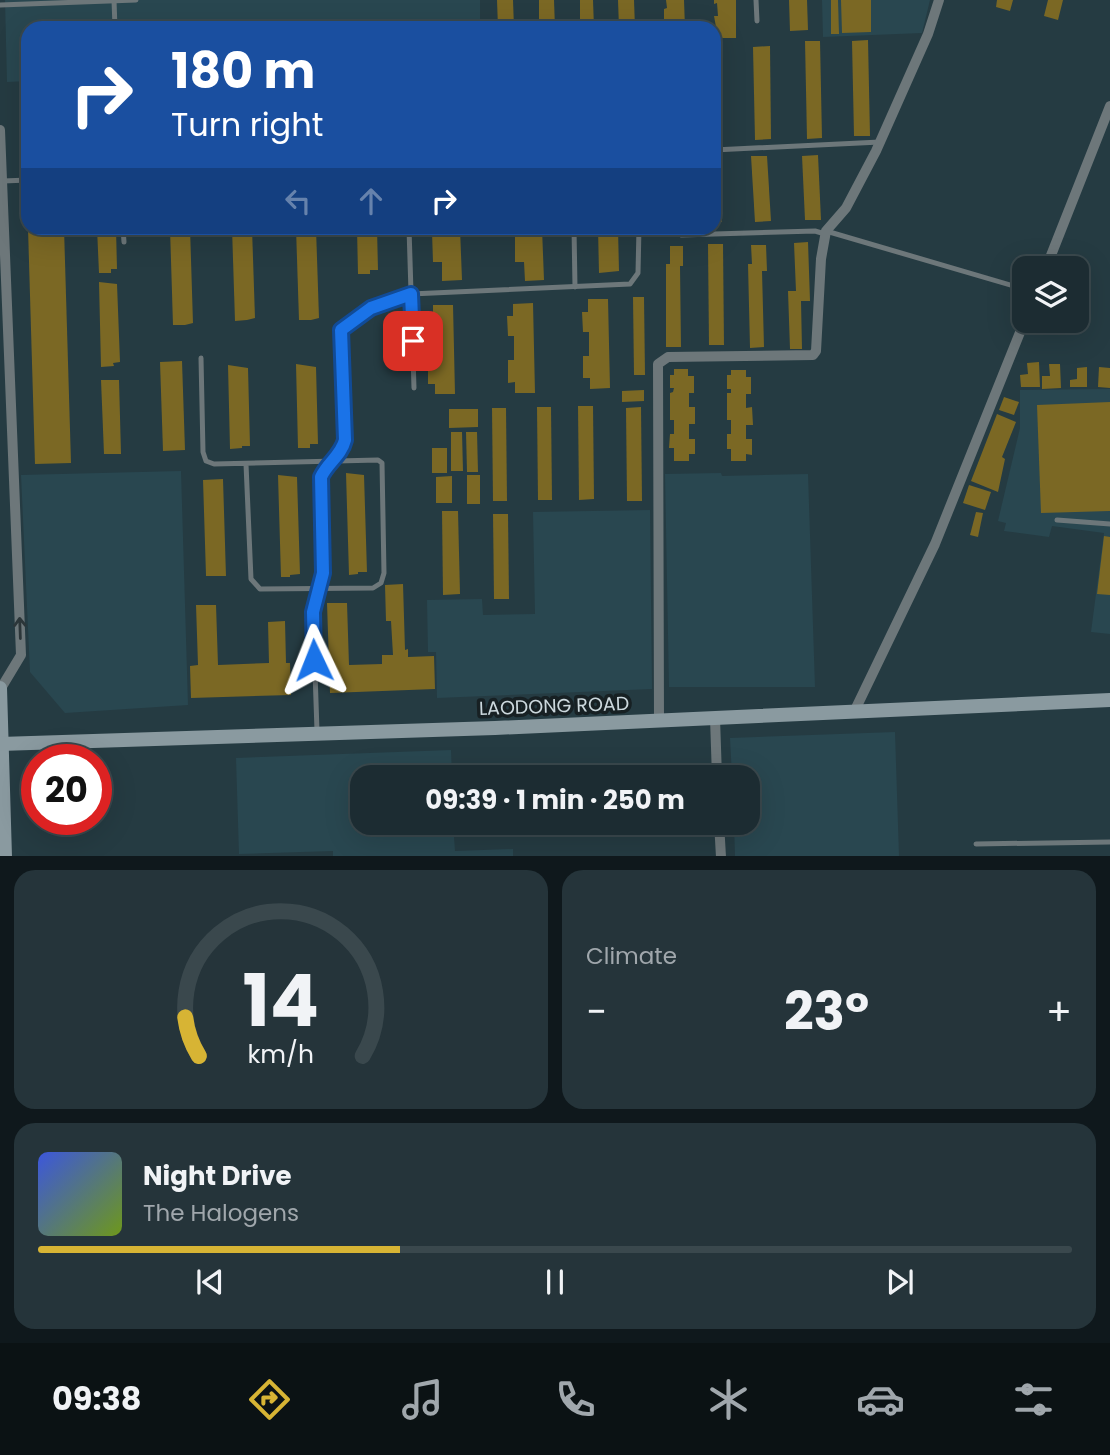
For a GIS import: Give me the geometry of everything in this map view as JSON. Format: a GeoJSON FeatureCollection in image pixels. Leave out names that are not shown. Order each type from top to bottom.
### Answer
{"type":"FeatureCollection","features":[{"type":"Feature","properties":{"kind":"street"},"geometry":{"type":"LineString","coordinates":[[659,721],[658,365],[668,357],[813,355],[816,351],[825,233],[846,208],[880,142],[928,34],[939,0]]}},
{"type":"Feature","properties":{"kind":"street"},"geometry":{"type":"LineString","coordinates":[[1051,256],[1110,106]]}},
{"type":"Feature","properties":{"kind":"street"},"geometry":{"type":"LineString","coordinates":[[0,130],[21,654],[0,689],[5,856]]}},
{"type":"Feature","properties":{"kind":"street"},"geometry":{"type":"LineString","coordinates":[[855,710],[935,544],[1020,333]]}},
{"type":"Feature","properties":{"kind":"street","name":"LAODONG ROAD"},"geometry":{"type":"LineString","coordinates":[[1,744],[659,721],[1110,700]]}},
{"type":"Feature","properties":{"kind":"street"},"geometry":{"type":"LineString","coordinates":[[715,718],[717,765]]}},
{"type":"Feature","properties":{"kind":"street"},"geometry":{"type":"LineString","coordinates":[[720,835],[721,856]]}},
{"type":"Feature","properties":{"kind":"lane"},"geometry":{"type":"LineString","coordinates":[[114,0],[115,21]]}},
{"type":"Feature","properties":{"kind":"lane"},"geometry":{"type":"LineString","coordinates":[[0,5],[136,0]]}},
{"type":"Feature","properties":{"kind":"lane"},"geometry":{"type":"LineString","coordinates":[[756,0],[757,21]]}},
{"type":"Feature","properties":{"kind":"lane"},"geometry":{"type":"LineString","coordinates":[[721,150],[880,142]]}},
{"type":"Feature","properties":{"kind":"lane"},"geometry":{"type":"LineString","coordinates":[[2,181],[21,180]]}},
{"type":"Feature","properties":{"kind":"lane"},"geometry":{"type":"LineString","coordinates":[[721,233],[815,231],[1012,286]]}},
{"type":"Feature","properties":{"kind":"lane"},"geometry":{"type":"LineString","coordinates":[[124,235],[124,242]]}},
{"type":"Feature","properties":{"kind":"lane"},"geometry":{"type":"LineString","coordinates":[[410,235],[414,387]]}},
{"type":"Feature","properties":{"kind":"lane"},"geometry":{"type":"LineString","coordinates":[[574,235],[575,287]]}},
{"type":"Feature","properties":{"kind":"lane"},"geometry":{"type":"LineString","coordinates":[[317,734],[313,612],[323,573],[321,477],[331,461],[342,452],[345,440],[341,330],[371,308],[411,294],[630,284],[635,281],[639,261],[639,235]]}},
{"type":"Feature","properties":{"kind":"lane"},"geometry":{"type":"LineString","coordinates":[[201,358],[203,453],[206,461],[214,464],[246,464],[378,460],[382,463],[384,573],[381,583],[373,588],[260,589],[254,586],[251,579],[246,464]]}},
{"type":"Feature","properties":{"kind":"lane"},"geometry":{"type":"LineString","coordinates":[[1057,520],[1110,524]]}},
{"type":"Feature","properties":{"kind":"lane"},"geometry":{"type":"LineString","coordinates":[[976,844],[1110,842]]}},
{"type":"Feature","properties":{"kind":"shaded area"},"geometry":{"type":"Polygon","coordinates":[[[5,0],[480,0],[480,21],[21,21],[21,81],[7,82],[5,0]]]}},
{"type":"Feature","properties":{"kind":"shaded area"},"geometry":{"type":"Polygon","coordinates":[[[822,0],[930,0],[922,33],[823,37],[822,0]]]}},
{"type":"Feature","properties":{"kind":"shaded area"},"geometry":{"type":"Polygon","coordinates":[[[1110,389],[1110,634],[1091,632],[1104,533],[1052,526],[1049,537],[1004,531],[1006,523],[998,521],[1020,428],[1020,390],[1110,389]]]}},
{"type":"Feature","properties":{"kind":"shaded area"},"geometry":{"type":"Polygon","coordinates":[[[181,471],[188,705],[65,713],[30,672],[21,475],[181,471]]]}},
{"type":"Feature","properties":{"kind":"shaded area"},"geometry":{"type":"Polygon","coordinates":[[[721,473],[722,476],[808,474],[815,687],[669,687],[665,474],[721,473]]]}},
{"type":"Feature","properties":{"kind":"shaded area"},"geometry":{"type":"Polygon","coordinates":[[[650,510],[652,689],[437,698],[436,652],[428,652],[427,600],[482,599],[483,615],[535,614],[533,512],[650,510]]]}},
{"type":"Feature","properties":{"kind":"shaded area"},"geometry":{"type":"Polygon","coordinates":[[[895,732],[899,856],[735,856],[734,835],[760,835],[760,765],[731,765],[730,738],[895,732]]]}},
{"type":"Feature","properties":{"kind":"shaded area"},"geometry":{"type":"Polygon","coordinates":[[[451,750],[452,765],[350,765],[350,835],[454,835],[455,851],[513,849],[513,856],[333,856],[333,851],[239,854],[236,758],[451,750]]]}},
{"type":"Feature","properties":{"kind":"building"},"geometry":{"type":"Polygon","coordinates":[[[497,0],[513,0],[514,21],[498,21],[497,0]]]}},
{"type":"Feature","properties":{"kind":"building"},"geometry":{"type":"Polygon","coordinates":[[[539,0],[554,0],[555,21],[539,21],[539,0]]]}},
{"type":"Feature","properties":{"kind":"building"},"geometry":{"type":"Polygon","coordinates":[[[580,0],[593,0],[594,21],[580,21],[580,0]]]}},
{"type":"Feature","properties":{"kind":"building"},"geometry":{"type":"Polygon","coordinates":[[[618,0],[634,0],[635,21],[619,21],[618,0]]]}},
{"type":"Feature","properties":{"kind":"building"},"geometry":{"type":"Polygon","coordinates":[[[666,0],[684,0],[685,21],[664,21],[664,9],[667,8],[666,0]]]}},
{"type":"Feature","properties":{"kind":"building"},"geometry":{"type":"Polygon","coordinates":[[[714,0],[736,0],[736,38],[721,38],[721,21],[715,21],[714,16],[718,16],[717,3],[714,4],[714,0]]]}},
{"type":"Feature","properties":{"kind":"building"},"geometry":{"type":"Polygon","coordinates":[[[789,0],[807,0],[808,30],[790,31],[789,0]]]}},
{"type":"Feature","properties":{"kind":"building"},"geometry":{"type":"Polygon","coordinates":[[[831,0],[838,0],[839,34],[831,34],[831,0]]]}},
{"type":"Feature","properties":{"kind":"building"},"geometry":{"type":"Polygon","coordinates":[[[841,0],[871,0],[871,32],[842,33],[841,0]]]}},
{"type":"Feature","properties":{"kind":"building"},"geometry":{"type":"Polygon","coordinates":[[[997,0],[1013,0],[1010,11],[996,7],[997,0]]]}},
{"type":"Feature","properties":{"kind":"building"},"geometry":{"type":"Polygon","coordinates":[[[1048,0],[1063,0],[1058,20],[1044,16],[1048,0]]]}},
{"type":"Feature","properties":{"kind":"building"},"geometry":{"type":"Polygon","coordinates":[[[868,40],[870,136],[854,136],[852,41],[868,40]]]}},
{"type":"Feature","properties":{"kind":"building"},"geometry":{"type":"Polygon","coordinates":[[[805,41],[820,41],[822,138],[807,139],[805,41]]]}},
{"type":"Feature","properties":{"kind":"building"},"geometry":{"type":"Polygon","coordinates":[[[770,46],[771,139],[755,140],[753,47],[770,46]]]}},
{"type":"Feature","properties":{"kind":"building"},"geometry":{"type":"Polygon","coordinates":[[[818,155],[821,220],[805,220],[802,156],[818,155]]]}},
{"type":"Feature","properties":{"kind":"building"},"geometry":{"type":"Polygon","coordinates":[[[751,156],[767,156],[771,221],[755,222],[751,156]]]}},
{"type":"Feature","properties":{"kind":"building"},"geometry":{"type":"Polygon","coordinates":[[[28,235],[64,235],[71,463],[35,464],[28,235]]]}},
{"type":"Feature","properties":{"kind":"building"},"geometry":{"type":"Polygon","coordinates":[[[97,235],[116,235],[117,269],[111,269],[111,273],[99,273],[97,235]]]}},
{"type":"Feature","properties":{"kind":"building"},"geometry":{"type":"Polygon","coordinates":[[[170,235],[190,235],[193,323],[173,325],[170,235]]]}},
{"type":"Feature","properties":{"kind":"building"},"geometry":{"type":"Polygon","coordinates":[[[232,235],[252,235],[255,318],[235,321],[232,235]]]}},
{"type":"Feature","properties":{"kind":"building"},"geometry":{"type":"Polygon","coordinates":[[[296,235],[316,235],[319,318],[299,320],[296,235]]]}},
{"type":"Feature","properties":{"kind":"building"},"geometry":{"type":"Polygon","coordinates":[[[357,235],[377,235],[378,270],[370,270],[370,274],[358,274],[357,235]]]}},
{"type":"Feature","properties":{"kind":"building"},"geometry":{"type":"Polygon","coordinates":[[[432,235],[460,235],[462,280],[442,281],[442,262],[433,262],[432,235]]]}},
{"type":"Feature","properties":{"kind":"building"},"geometry":{"type":"Polygon","coordinates":[[[515,235],[542,235],[544,280],[525,281],[524,262],[515,262],[515,235]]]}},
{"type":"Feature","properties":{"kind":"building"},"geometry":{"type":"Polygon","coordinates":[[[598,235],[618,235],[619,271],[599,273],[598,235]]]}},
{"type":"Feature","properties":{"kind":"building"},"geometry":{"type":"Polygon","coordinates":[[[808,242],[810,301],[801,301],[802,349],[790,349],[788,291],[796,291],[794,243],[808,242]]]}},
{"type":"Feature","properties":{"kind":"building"},"geometry":{"type":"Polygon","coordinates":[[[708,244],[723,244],[724,345],[709,345],[708,244]]]}},
{"type":"Feature","properties":{"kind":"building"},"geometry":{"type":"Polygon","coordinates":[[[751,245],[766,245],[767,271],[762,271],[764,347],[750,348],[748,264],[752,264],[751,245]]]}},
{"type":"Feature","properties":{"kind":"building"},"geometry":{"type":"Polygon","coordinates":[[[670,246],[683,246],[683,266],[680,266],[681,347],[666,347],[666,264],[670,264],[670,246]]]}},
{"type":"Feature","properties":{"kind":"building"},"geometry":{"type":"Polygon","coordinates":[[[99,282],[117,284],[120,362],[113,363],[114,366],[101,367],[99,282]]]}},
{"type":"Feature","properties":{"kind":"building"},"geometry":{"type":"Polygon","coordinates":[[[633,297],[644,297],[645,375],[634,375],[633,297]]]}},
{"type":"Feature","properties":{"kind":"building"},"geometry":{"type":"Polygon","coordinates":[[[588,299],[608,299],[610,388],[590,389],[590,378],[583,378],[583,356],[589,356],[589,332],[583,332],[582,312],[588,312],[588,299]]]}},
{"type":"Feature","properties":{"kind":"building"},"geometry":{"type":"Polygon","coordinates":[[[533,303],[535,393],[515,393],[515,382],[508,383],[508,360],[514,360],[514,336],[508,336],[507,316],[513,316],[513,304],[533,303]]]}},
{"type":"Feature","properties":{"kind":"building"},"geometry":{"type":"Polygon","coordinates":[[[433,305],[453,305],[455,394],[435,394],[435,384],[428,384],[428,361],[434,361],[434,337],[428,338],[427,318],[433,317],[433,305]]]}},
{"type":"Feature","properties":{"kind":"building"},"geometry":{"type":"Polygon","coordinates":[[[182,361],[185,450],[163,451],[160,362],[182,361]]]}},
{"type":"Feature","properties":{"kind":"building"},"geometry":{"type":"Polygon","coordinates":[[[1039,362],[1040,387],[1021,387],[1020,375],[1028,374],[1027,363],[1039,362]]]}},
{"type":"Feature","properties":{"kind":"building"},"geometry":{"type":"Polygon","coordinates":[[[296,364],[316,367],[318,444],[310,444],[310,448],[298,448],[296,364]]]}},
{"type":"Feature","properties":{"kind":"building"},"geometry":{"type":"Polygon","coordinates":[[[1049,364],[1060,364],[1061,388],[1042,389],[1042,376],[1050,376],[1049,364]]]}},
{"type":"Feature","properties":{"kind":"building"},"geometry":{"type":"Polygon","coordinates":[[[228,365],[248,368],[250,446],[242,448],[230,449],[228,365]]]}},
{"type":"Feature","properties":{"kind":"building"},"geometry":{"type":"Polygon","coordinates":[[[1087,367],[1087,387],[1070,387],[1070,380],[1077,379],[1077,368],[1087,367]]]}},
{"type":"Feature","properties":{"kind":"building"},"geometry":{"type":"Polygon","coordinates":[[[1099,367],[1110,368],[1110,388],[1098,387],[1099,367]]]}},
{"type":"Feature","properties":{"kind":"building"},"geometry":{"type":"Polygon","coordinates":[[[674,369],[688,369],[688,376],[694,376],[694,393],[689,393],[689,407],[695,407],[695,424],[689,424],[689,439],[695,439],[695,454],[689,454],[689,461],[674,461],[674,448],[669,448],[670,434],[674,434],[674,420],[670,420],[670,393],[674,388],[670,388],[670,375],[674,375],[674,369]]]}},
{"type":"Feature","properties":{"kind":"building"},"geometry":{"type":"Polygon","coordinates":[[[731,370],[746,370],[746,377],[751,377],[751,394],[746,394],[746,408],[752,407],[753,425],[746,425],[746,439],[752,439],[752,455],[746,454],[746,461],[731,461],[731,449],[727,449],[731,420],[727,420],[727,393],[731,393],[731,389],[727,389],[727,375],[731,375],[731,370]]]}},
{"type":"Feature","properties":{"kind":"building"},"geometry":{"type":"Polygon","coordinates":[[[101,380],[119,380],[121,454],[104,454],[101,380]]]}},
{"type":"Feature","properties":{"kind":"building"},"geometry":{"type":"Polygon","coordinates":[[[644,390],[644,401],[622,402],[622,391],[644,390]]]}},
{"type":"Feature","properties":{"kind":"building"},"geometry":{"type":"Polygon","coordinates":[[[1004,397],[1019,402],[1014,415],[999,410],[1004,397]]]}},
{"type":"Feature","properties":{"kind":"building"},"geometry":{"type":"Polygon","coordinates":[[[1110,402],[1110,511],[1041,513],[1037,405],[1110,402]]]}},
{"type":"Feature","properties":{"kind":"building"},"geometry":{"type":"Polygon","coordinates":[[[578,406],[593,406],[594,499],[579,500],[578,406]]]}},
{"type":"Feature","properties":{"kind":"building"},"geometry":{"type":"Polygon","coordinates":[[[537,407],[551,407],[552,500],[538,500],[537,407]]]}},
{"type":"Feature","properties":{"kind":"building"},"geometry":{"type":"Polygon","coordinates":[[[641,407],[642,501],[627,501],[626,408],[641,407]]]}},
{"type":"Feature","properties":{"kind":"building"},"geometry":{"type":"Polygon","coordinates":[[[492,408],[506,408],[507,501],[493,501],[492,408]]]}},
{"type":"Feature","properties":{"kind":"building"},"geometry":{"type":"Polygon","coordinates":[[[449,409],[478,409],[478,427],[449,428],[449,409]]]}},
{"type":"Feature","properties":{"kind":"building"},"geometry":{"type":"Polygon","coordinates":[[[997,414],[1016,422],[1002,457],[1005,459],[998,492],[971,481],[997,414]]]}},
{"type":"Feature","properties":{"kind":"building"},"geometry":{"type":"Polygon","coordinates":[[[451,432],[462,432],[463,471],[451,471],[451,432]]]}},
{"type":"Feature","properties":{"kind":"building"},"geometry":{"type":"Polygon","coordinates":[[[466,432],[477,432],[478,472],[467,472],[466,432]]]}},
{"type":"Feature","properties":{"kind":"building"},"geometry":{"type":"Polygon","coordinates":[[[432,448],[447,448],[447,473],[432,473],[432,448]]]}},
{"type":"Feature","properties":{"kind":"building"},"geometry":{"type":"Polygon","coordinates":[[[346,473],[364,475],[367,572],[349,575],[346,473]]]}},
{"type":"Feature","properties":{"kind":"building"},"geometry":{"type":"Polygon","coordinates":[[[278,475],[297,477],[300,574],[290,577],[281,577],[278,475]]]}},
{"type":"Feature","properties":{"kind":"building"},"geometry":{"type":"Polygon","coordinates":[[[467,475],[480,475],[480,504],[467,504],[467,475]]]}},
{"type":"Feature","properties":{"kind":"building"},"geometry":{"type":"Polygon","coordinates":[[[452,476],[452,503],[436,503],[436,477],[452,476]]]}},
{"type":"Feature","properties":{"kind":"building"},"geometry":{"type":"Polygon","coordinates":[[[223,479],[226,576],[206,576],[203,480],[223,479]]]}},
{"type":"Feature","properties":{"kind":"building"},"geometry":{"type":"Polygon","coordinates":[[[969,485],[991,492],[985,510],[963,503],[969,485]]]}},
{"type":"Feature","properties":{"kind":"building"},"geometry":{"type":"Polygon","coordinates":[[[442,511],[458,511],[460,594],[443,595],[442,511]]]}},
{"type":"Feature","properties":{"kind":"building"},"geometry":{"type":"Polygon","coordinates":[[[976,512],[983,513],[978,537],[970,535],[976,512]]]}},
{"type":"Feature","properties":{"kind":"building"},"geometry":{"type":"Polygon","coordinates":[[[493,514],[508,514],[509,599],[494,599],[493,514]]]}},
{"type":"Feature","properties":{"kind":"building"},"geometry":{"type":"Polygon","coordinates":[[[1104,536],[1110,537],[1110,595],[1097,594],[1104,536]]]}},
{"type":"Feature","properties":{"kind":"building"},"geometry":{"type":"Polygon","coordinates":[[[403,584],[405,650],[408,649],[408,657],[434,656],[435,689],[330,693],[327,603],[347,603],[349,665],[382,664],[382,655],[393,655],[391,621],[386,621],[385,585],[403,584]]]}},
{"type":"Feature","properties":{"kind":"building"},"geometry":{"type":"Polygon","coordinates":[[[196,605],[216,605],[218,665],[269,663],[268,622],[285,621],[286,663],[290,663],[291,695],[191,698],[190,666],[198,665],[196,605]]]}},
{"type":"Feature","properties":{"kind":"route"},"geometry":{"type":"LineString","coordinates":[[314,660],[313,612],[323,573],[321,477],[325,467],[342,452],[345,440],[341,330],[371,308],[396,297],[411,294],[413,341]]}}]}
